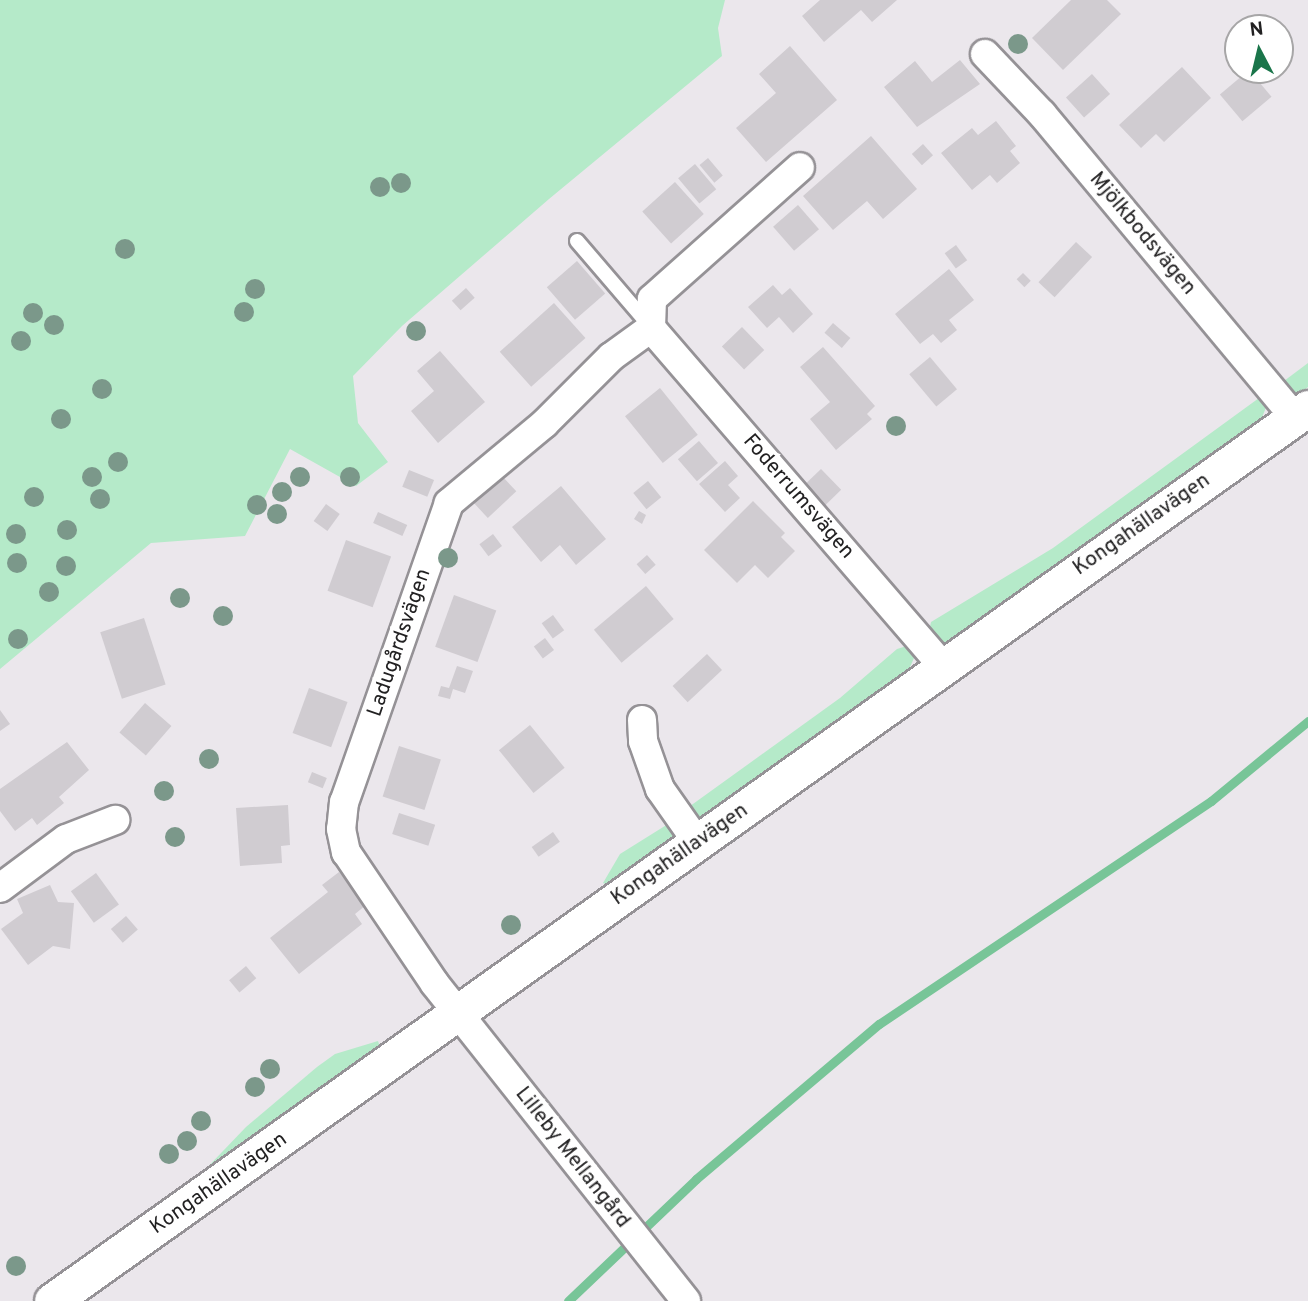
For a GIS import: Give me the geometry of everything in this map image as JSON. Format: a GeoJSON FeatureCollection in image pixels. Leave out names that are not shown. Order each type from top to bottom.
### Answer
{"type":"FeatureCollection","features":[{"type":"Feature","properties":{"kind":"street","name":"Mjölkbodsvägen"},"geometry":{"type":"LineString","coordinates":[[985,54],[1042,114],[1301,413]]}},
{"type":"Feature","properties":{"kind":"street"},"geometry":{"type":"LineString","coordinates":[[651,328],[652,299],[800,167]]}},
{"type":"Feature","properties":{"kind":"street","name":"Foderrumsvägen"},"geometry":{"type":"LineString","coordinates":[[651,328],[944,668]]}},
{"type":"Feature","properties":{"kind":"street","name":"Ladugårdsvägen"},"geometry":{"type":"LineString","coordinates":[[459,1013],[346,852],[344,802],[449,503],[544,424],[611,357],[651,328]]}},
{"type":"Feature","properties":{"kind":"street","name":"Kongahällavägen"},"geometry":{"type":"LineString","coordinates":[[52,1301],[1301,413]]}},
{"type":"Feature","properties":{"kind":"street"},"geometry":{"type":"LineString","coordinates":[[642,720],[643,741],[660,789],[698,843]]}},
{"type":"Feature","properties":{"kind":"street"},"geometry":{"type":"LineString","coordinates":[[0,888],[66,839],[115,820]]}},
{"type":"Feature","properties":{"kind":"street","name":"Lilleby Mellangård"},"geometry":{"type":"LineString","coordinates":[[459,1013],[686,1301]]}},
{"type":"Feature","properties":{"kind":"lane"},"geometry":{"type":"LineString","coordinates":[[577,240],[651,328]]}},
{"type":"Feature","properties":{"kind":"green space"},"geometry":{"type":"Polygon","coordinates":[[[0,0],[725,0],[718,28],[722,56],[549,199],[402,326],[353,376],[358,423],[388,462],[356,486],[290,449],[245,536],[151,543],[0,669],[0,0]]]}},
{"type":"Feature","properties":{"kind":"green space"},"geometry":{"type":"Polygon","coordinates":[[[1308,363],[1308,387],[1299,394],[1286,392],[1280,384],[1308,363]]]}},
{"type":"Feature","properties":{"kind":"green space"},"geometry":{"type":"Polygon","coordinates":[[[1259,398],[1264,398],[1267,405],[1261,420],[952,642],[941,642],[929,631],[931,622],[1053,548],[1259,398]]]}},
{"type":"Feature","properties":{"kind":"green space"},"geometry":{"type":"Polygon","coordinates":[[[910,645],[914,658],[907,674],[703,820],[686,809],[840,698],[897,649],[910,645]]]}},
{"type":"Feature","properties":{"kind":"green space"},"geometry":{"type":"Polygon","coordinates":[[[668,824],[673,837],[656,854],[608,885],[603,883],[620,854],[668,824]]]}},
{"type":"Feature","properties":{"kind":"green space"},"geometry":{"type":"Polygon","coordinates":[[[378,1041],[381,1050],[200,1175],[246,1127],[317,1067],[335,1054],[378,1041]]]}},
{"type":"Feature","properties":{"kind":"building"},"geometry":{"type":"Polygon","coordinates":[[[820,0],[897,0],[872,22],[861,10],[824,42],[802,16],[820,0]]]}},
{"type":"Feature","properties":{"kind":"building"},"geometry":{"type":"Polygon","coordinates":[[[1071,0],[1107,0],[1121,14],[1063,70],[1032,38],[1071,0]]]}},
{"type":"Feature","properties":{"kind":"building"},"geometry":{"type":"Polygon","coordinates":[[[790,46],[837,100],[766,162],[736,128],[776,93],[759,74],[790,46]]]}},
{"type":"Feature","properties":{"kind":"building"},"geometry":{"type":"Polygon","coordinates":[[[960,60],[980,84],[917,127],[884,87],[915,61],[932,82],[960,60]]]}},
{"type":"Feature","properties":{"kind":"building"},"geometry":{"type":"Polygon","coordinates":[[[1182,67],[1211,98],[1164,142],[1156,134],[1141,148],[1119,125],[1182,67]]]}},
{"type":"Feature","properties":{"kind":"building"},"geometry":{"type":"Polygon","coordinates":[[[1092,74],[1110,94],[1084,117],[1066,97],[1092,74]]]}},
{"type":"Feature","properties":{"kind":"building"},"geometry":{"type":"Polygon","coordinates":[[[1232,84],[1261,84],[1271,97],[1242,121],[1220,94],[1232,84]]]}},
{"type":"Feature","properties":{"kind":"building"},"geometry":{"type":"Polygon","coordinates":[[[996,121],[1016,146],[1010,151],[1020,163],[997,183],[990,175],[972,190],[941,153],[972,128],[978,135],[996,121]]]}},
{"type":"Feature","properties":{"kind":"building"},"geometry":{"type":"Polygon","coordinates":[[[871,136],[917,189],[883,219],[867,201],[833,230],[803,196],[871,136]]]}},
{"type":"Feature","properties":{"kind":"building"},"geometry":{"type":"Polygon","coordinates":[[[923,144],[933,155],[922,165],[912,154],[923,144]]]}},
{"type":"Feature","properties":{"kind":"building"},"geometry":{"type":"Polygon","coordinates":[[[708,158],[723,176],[714,183],[700,165],[708,158]]]}},
{"type":"Feature","properties":{"kind":"building"},"geometry":{"type":"Polygon","coordinates":[[[695,164],[716,189],[699,203],[678,178],[695,164]]]}},
{"type":"Feature","properties":{"kind":"building"},"geometry":{"type":"Polygon","coordinates":[[[675,182],[704,214],[671,243],[642,211],[675,182]]]}},
{"type":"Feature","properties":{"kind":"building"},"geometry":{"type":"Polygon","coordinates":[[[798,205],[819,229],[794,251],[773,227],[798,205]]]}},
{"type":"Feature","properties":{"kind":"building"},"geometry":{"type":"Polygon","coordinates":[[[1076,242],[1092,257],[1055,297],[1038,282],[1076,242]]]}},
{"type":"Feature","properties":{"kind":"building"},"geometry":{"type":"Polygon","coordinates":[[[956,245],[967,260],[956,269],[945,253],[956,245]]]}},
{"type":"Feature","properties":{"kind":"building"},"geometry":{"type":"Polygon","coordinates":[[[577,261],[605,293],[575,320],[547,287],[577,261]]]}},
{"type":"Feature","properties":{"kind":"building"},"geometry":{"type":"Polygon","coordinates":[[[949,269],[974,300],[949,320],[957,330],[941,343],[933,334],[920,344],[895,314],[949,269]]]}},
{"type":"Feature","properties":{"kind":"building"},"geometry":{"type":"Polygon","coordinates":[[[1023,273],[1031,281],[1024,287],[1017,279],[1023,273]]]}},
{"type":"Feature","properties":{"kind":"building"},"geometry":{"type":"Polygon","coordinates":[[[773,285],[782,295],[790,288],[813,314],[793,333],[779,317],[767,328],[748,307],[773,285]]]}},
{"type":"Feature","properties":{"kind":"building"},"geometry":{"type":"Polygon","coordinates":[[[466,288],[475,298],[461,310],[452,301],[466,288]]]}},
{"type":"Feature","properties":{"kind":"building"},"geometry":{"type":"Polygon","coordinates":[[[554,303],[585,338],[531,387],[500,352],[554,303]]]}},
{"type":"Feature","properties":{"kind":"building"},"geometry":{"type":"Polygon","coordinates":[[[833,323],[850,338],[842,348],[824,333],[833,323]]]}},
{"type":"Feature","properties":{"kind":"building"},"geometry":{"type":"Polygon","coordinates":[[[742,327],[764,350],[744,369],[722,346],[742,327]]]}},
{"type":"Feature","properties":{"kind":"building"},"geometry":{"type":"Polygon","coordinates":[[[823,347],[875,406],[867,414],[872,419],[836,450],[810,419],[830,402],[800,367],[823,347]]]}},
{"type":"Feature","properties":{"kind":"building"},"geometry":{"type":"Polygon","coordinates":[[[440,351],[485,402],[438,443],[411,411],[434,391],[417,371],[440,351]]]}},
{"type":"Feature","properties":{"kind":"building"},"geometry":{"type":"Polygon","coordinates":[[[930,357],[957,389],[936,407],[909,374],[930,357]]]}},
{"type":"Feature","properties":{"kind":"building"},"geometry":{"type":"Polygon","coordinates":[[[660,388],[698,435],[663,463],[625,416],[660,388]]]}},
{"type":"Feature","properties":{"kind":"building"},"geometry":{"type":"Polygon","coordinates":[[[699,441],[718,463],[697,481],[678,459],[699,441]]]}},
{"type":"Feature","properties":{"kind":"building"},"geometry":{"type":"Polygon","coordinates":[[[725,461],[738,476],[728,485],[740,498],[725,512],[699,484],[725,461]]]}},
{"type":"Feature","properties":{"kind":"building"},"geometry":{"type":"Polygon","coordinates":[[[821,469],[841,490],[823,507],[803,486],[821,469]]]}},
{"type":"Feature","properties":{"kind":"building"},"geometry":{"type":"Polygon","coordinates":[[[409,470],[434,480],[427,497],[402,487],[409,470]]]}},
{"type":"Feature","properties":{"kind":"building"},"geometry":{"type":"Polygon","coordinates":[[[502,476],[516,491],[488,518],[473,503],[502,476]]]}},
{"type":"Feature","properties":{"kind":"building"},"geometry":{"type":"Polygon","coordinates":[[[648,481],[661,497],[646,509],[633,493],[648,481]]]}},
{"type":"Feature","properties":{"kind":"building"},"geometry":{"type":"Polygon","coordinates":[[[561,486],[606,539],[576,565],[560,545],[541,562],[512,527],[561,486]]]}},
{"type":"Feature","properties":{"kind":"building"},"geometry":{"type":"Polygon","coordinates":[[[753,501],[785,533],[781,537],[795,551],[768,578],[755,565],[737,583],[704,550],[753,501]]]}},
{"type":"Feature","properties":{"kind":"building"},"geometry":{"type":"Polygon","coordinates":[[[326,504],[340,514],[327,531],[314,521],[326,504]]]}},
{"type":"Feature","properties":{"kind":"building"},"geometry":{"type":"Polygon","coordinates":[[[639,511],[646,515],[642,524],[634,519],[639,511]]]}},
{"type":"Feature","properties":{"kind":"building"},"geometry":{"type":"Polygon","coordinates":[[[378,512],[407,525],[402,536],[373,523],[378,512]]]}},
{"type":"Feature","properties":{"kind":"building"},"geometry":{"type":"Polygon","coordinates":[[[493,534],[502,546],[488,556],[479,544],[493,534]]]}},
{"type":"Feature","properties":{"kind":"building"},"geometry":{"type":"Polygon","coordinates":[[[346,540],[391,556],[373,607],[328,591],[346,540]]]}},
{"type":"Feature","properties":{"kind":"building"},"geometry":{"type":"Polygon","coordinates":[[[647,555],[656,565],[645,574],[637,564],[647,555]]]}},
{"type":"Feature","properties":{"kind":"building"},"geometry":{"type":"Polygon","coordinates":[[[646,586],[674,619],[622,663],[594,630],[646,586]]]}},
{"type":"Feature","properties":{"kind":"building"},"geometry":{"type":"Polygon","coordinates":[[[454,595],[496,610],[477,662],[435,647],[454,595]]]}},
{"type":"Feature","properties":{"kind":"building"},"geometry":{"type":"Polygon","coordinates":[[[553,615],[564,630],[553,639],[542,623],[553,615]]]}},
{"type":"Feature","properties":{"kind":"building"},"geometry":{"type":"Polygon","coordinates":[[[144,618],[166,685],[122,699],[100,632],[144,618]]]}},
{"type":"Feature","properties":{"kind":"building"},"geometry":{"type":"Polygon","coordinates":[[[545,638],[554,650],[543,658],[534,646],[545,638]]]}},
{"type":"Feature","properties":{"kind":"building"},"geometry":{"type":"Polygon","coordinates":[[[707,654],[722,670],[688,702],[673,686],[707,654]]]}},
{"type":"Feature","properties":{"kind":"building"},"geometry":{"type":"Polygon","coordinates":[[[457,666],[473,671],[465,693],[453,689],[450,699],[438,696],[441,686],[449,688],[457,666]]]}},
{"type":"Feature","properties":{"kind":"building"},"geometry":{"type":"Polygon","coordinates":[[[309,688],[348,702],[331,747],[293,733],[309,688]]]}},
{"type":"Feature","properties":{"kind":"building"},"geometry":{"type":"Polygon","coordinates":[[[145,703],[171,726],[146,755],[119,732],[145,703]]]}},
{"type":"Feature","properties":{"kind":"building"},"geometry":{"type":"Polygon","coordinates":[[[0,710],[10,724],[0,731],[0,710]]]}},
{"type":"Feature","properties":{"kind":"building"},"geometry":{"type":"Polygon","coordinates":[[[530,725],[565,768],[534,793],[499,750],[530,725]]]}},
{"type":"Feature","properties":{"kind":"building"},"geometry":{"type":"Polygon","coordinates":[[[67,742],[89,770],[59,797],[64,803],[37,825],[32,818],[15,831],[0,811],[0,789],[67,742]]]}},
{"type":"Feature","properties":{"kind":"building"},"geometry":{"type":"Polygon","coordinates":[[[399,746],[441,760],[424,810],[383,796],[399,746]]]}},
{"type":"Feature","properties":{"kind":"building"},"geometry":{"type":"Polygon","coordinates":[[[312,772],[327,778],[323,788],[308,782],[312,772]]]}},
{"type":"Feature","properties":{"kind":"building"},"geometry":{"type":"Polygon","coordinates":[[[288,805],[290,845],[281,846],[282,863],[240,866],[236,808],[288,805]]]}},
{"type":"Feature","properties":{"kind":"building"},"geometry":{"type":"Polygon","coordinates":[[[399,813],[435,825],[428,846],[392,834],[399,813]]]}},
{"type":"Feature","properties":{"kind":"building"},"geometry":{"type":"Polygon","coordinates":[[[553,832],[560,842],[539,857],[532,847],[553,832]]]}},
{"type":"Feature","properties":{"kind":"building"},"geometry":{"type":"Polygon","coordinates":[[[339,872],[366,905],[355,914],[362,924],[299,974],[270,938],[328,892],[322,885],[339,872]]]}},
{"type":"Feature","properties":{"kind":"building"},"geometry":{"type":"Polygon","coordinates":[[[96,873],[119,905],[94,923],[71,891],[96,873]]]}},
{"type":"Feature","properties":{"kind":"building"},"geometry":{"type":"Polygon","coordinates":[[[50,885],[58,902],[74,903],[70,949],[53,946],[28,965],[1,929],[23,913],[17,899],[50,885]]]}},
{"type":"Feature","properties":{"kind":"building"},"geometry":{"type":"Polygon","coordinates":[[[126,916],[138,930],[123,943],[111,929],[126,916]]]}},
{"type":"Feature","properties":{"kind":"building"},"geometry":{"type":"Polygon","coordinates":[[[246,966],[256,978],[239,992],[229,980],[246,966]]]}},
{"type":"Feature","properties":{"kind":"waterway"},"geometry":{"type":"LineString","coordinates":[[568,1301],[696,1179],[879,1024],[1211,801],[1308,721]]}}]}
